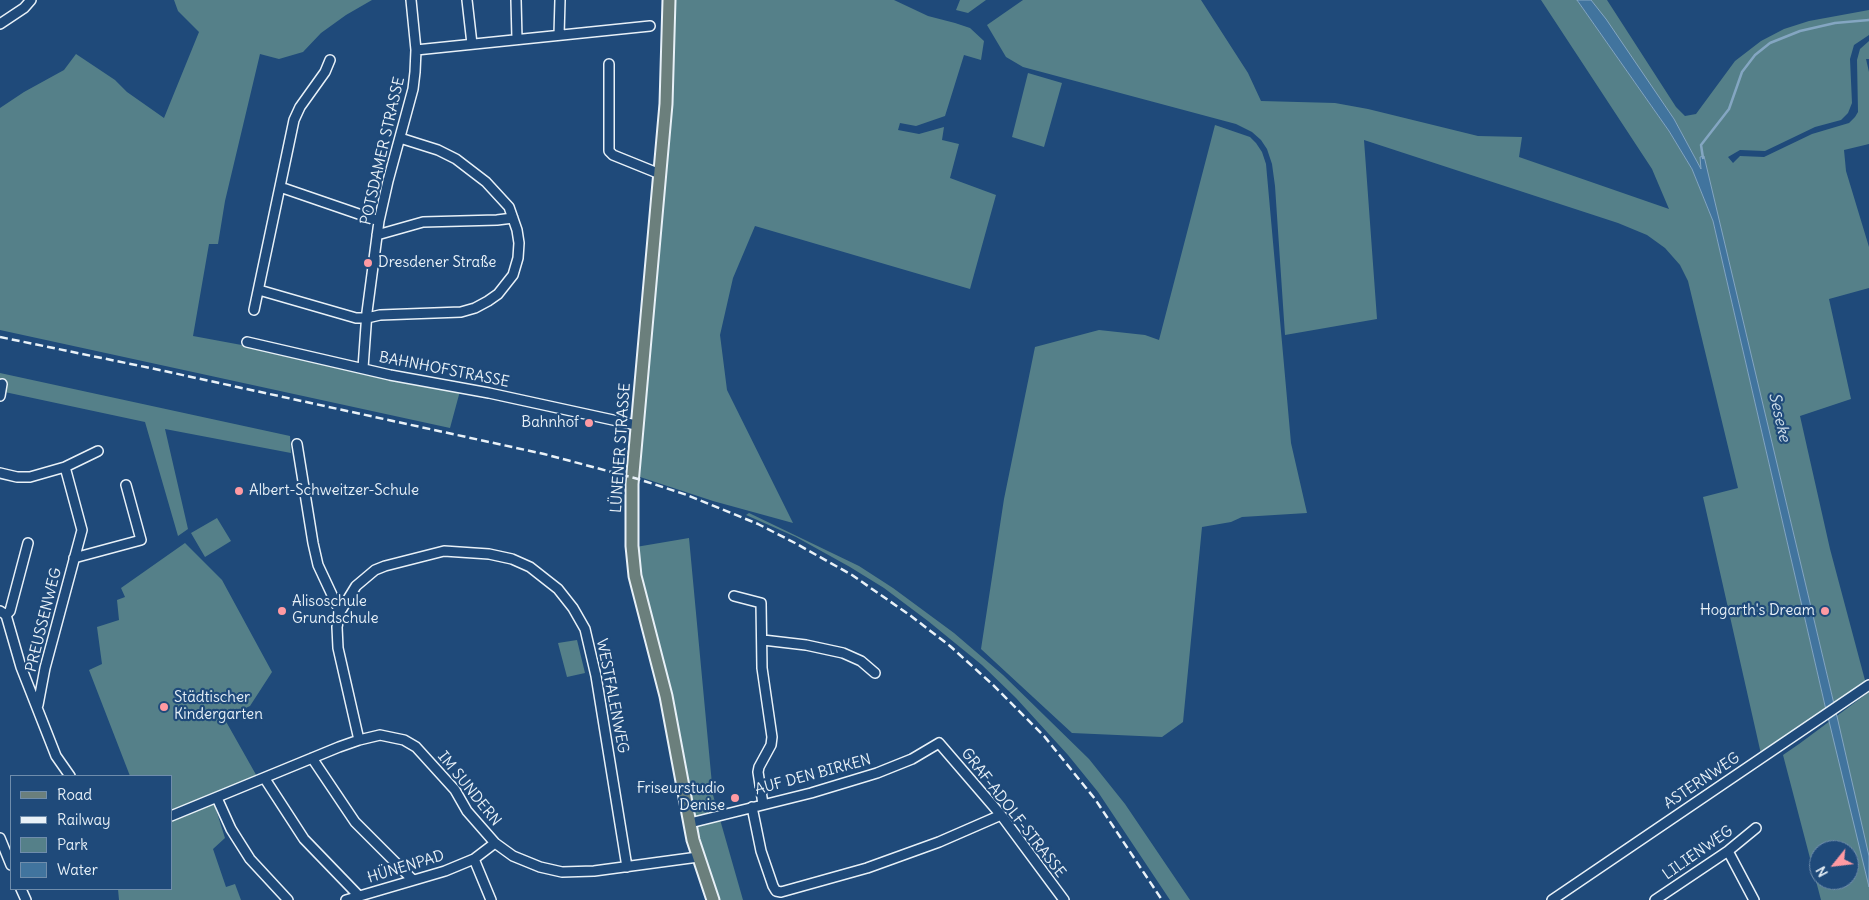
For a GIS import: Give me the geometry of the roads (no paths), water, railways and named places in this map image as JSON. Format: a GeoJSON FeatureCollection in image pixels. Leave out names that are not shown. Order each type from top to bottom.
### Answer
{"type":"FeatureCollection","features":[{"type":"Feature","properties":{"kind":"main road","name":"LÜNENER STRASSE"},"geometry":{"type":"LineString","coordinates":[[668,0],[666,104],[636,426],[631,502],[634,564],[666,696],[698,857],[711,895]]}},
{"type":"Feature","properties":{"kind":"street"},"geometry":{"type":"LineString","coordinates":[[0,24],[24,8],[31,0]]}},
{"type":"Feature","properties":{"kind":"street","name":"POTSDAMER STRASSE"},"geometry":{"type":"LineString","coordinates":[[363,368],[379,222],[388,180],[413,88],[416,50],[411,0]]}},
{"type":"Feature","properties":{"kind":"street"},"geometry":{"type":"LineString","coordinates":[[467,0],[472,44]]}},
{"type":"Feature","properties":{"kind":"street"},"geometry":{"type":"LineString","coordinates":[[516,0],[517,39]]}},
{"type":"Feature","properties":{"kind":"street"},"geometry":{"type":"LineString","coordinates":[[559,35],[560,0]]}},
{"type":"Feature","properties":{"kind":"street"},"geometry":{"type":"LineString","coordinates":[[416,50],[650,26]]}},
{"type":"Feature","properties":{"kind":"street"},"geometry":{"type":"LineString","coordinates":[[254,310],[294,120],[300,107],[325,72],[330,60]]}},
{"type":"Feature","properties":{"kind":"street"},"geometry":{"type":"LineString","coordinates":[[609,64],[609,151],[613,155],[660,174]]}},
{"type":"Feature","properties":{"kind":"street"},"geometry":{"type":"LineString","coordinates":[[259,290],[356,318],[367,318],[380,314],[461,312],[488,302],[507,283],[518,258],[519,243],[513,218],[498,193],[473,170],[456,159],[438,150],[400,138]]}},
{"type":"Feature","properties":{"kind":"street"},"geometry":{"type":"LineString","coordinates":[[280,187],[379,222]]}},
{"type":"Feature","properties":{"kind":"street"},"geometry":{"type":"LineString","coordinates":[[377,235],[423,222],[513,218]]}},
{"type":"Feature","properties":{"kind":"street","name":"BAHNHOFSTRASSE"},"geometry":{"type":"LineString","coordinates":[[247,342],[636,426]]}},
{"type":"Feature","properties":{"kind":"street"},"geometry":{"type":"LineString","coordinates":[[0,396],[2,384]]}},
{"type":"Feature","properties":{"kind":"street"},"geometry":{"type":"LineString","coordinates":[[297,444],[318,565],[340,612]]}},
{"type":"Feature","properties":{"kind":"street"},"geometry":{"type":"LineString","coordinates":[[0,473],[17,477],[30,477],[65,467],[98,451]]}},
{"type":"Feature","properties":{"kind":"street","name":"PREUSSENWEG"},"geometry":{"type":"LineString","coordinates":[[38,705],[45,668],[82,530],[65,467]]}},
{"type":"Feature","properties":{"kind":"street"},"geometry":{"type":"LineString","coordinates":[[74,558],[141,540],[126,486]]}},
{"type":"Feature","properties":{"kind":"street"},"geometry":{"type":"LineString","coordinates":[[28,543],[10,611],[3,613],[21,666],[38,705],[56,756],[69,775]]}},
{"type":"Feature","properties":{"kind":"street","name":"WESTFALENWEG"},"geometry":{"type":"LineString","coordinates":[[359,740],[338,648],[337,627],[340,612],[356,586],[375,570],[394,563],[444,551],[490,554],[512,559],[530,567],[558,589],[573,608],[585,629],[590,646],[607,741],[627,867]]}},
{"type":"Feature","properties":{"kind":"street"},"geometry":{"type":"LineString","coordinates":[[734,596],[761,603],[762,668],[772,737],[768,752],[759,768],[763,804]]}},
{"type":"Feature","properties":{"kind":"street"},"geometry":{"type":"LineString","coordinates":[[763,640],[806,645],[843,653],[861,661],[875,673]]}},
{"type":"Feature","properties":{"kind":"street","name":"ASTERNWEG"},"geometry":{"type":"LineString","coordinates":[[1552,900],[1869,685]]}},
{"type":"Feature","properties":{"kind":"street","name":"IM SUNDERN"},"geometry":{"type":"LineString","coordinates":[[172,816],[265,779],[312,758],[380,734],[397,737],[412,744],[456,790],[467,811],[495,843],[519,858],[540,867],[580,872],[698,857]]}},
{"type":"Feature","properties":{"kind":"street","name":"AUF DEN BIRKEN"},"geometry":{"type":"LineString","coordinates":[[690,822],[811,793],[877,773],[912,759],[939,743]]}},
{"type":"Feature","properties":{"kind":"street","name":"GRAF-ADOLF-STRASSE"},"geometry":{"type":"LineString","coordinates":[[939,743],[1001,815],[1064,900]]}},
{"type":"Feature","properties":{"kind":"street"},"geometry":{"type":"LineString","coordinates":[[312,758],[355,822],[413,880]]}},
{"type":"Feature","properties":{"kind":"street"},"geometry":{"type":"LineString","coordinates":[[265,779],[304,839],[359,896]]}},
{"type":"Feature","properties":{"kind":"street"},"geometry":{"type":"LineString","coordinates":[[217,798],[232,829],[250,859],[288,900]]}},
{"type":"Feature","properties":{"kind":"street"},"geometry":{"type":"LineString","coordinates":[[752,806],[761,851],[772,886],[776,891],[781,892],[867,868],[939,842],[1001,815]]}},
{"type":"Feature","properties":{"kind":"street","name":"LILIENWEG"},"geometry":{"type":"LineString","coordinates":[[1655,900],[1728,851],[1756,828]]}},
{"type":"Feature","properties":{"kind":"street"},"geometry":{"type":"LineString","coordinates":[[0,838],[10,863]]}},
{"type":"Feature","properties":{"kind":"street","name":"HÜNENPAD"},"geometry":{"type":"LineString","coordinates":[[346,900],[444,871],[474,859],[495,843]]}},
{"type":"Feature","properties":{"kind":"street"},"geometry":{"type":"LineString","coordinates":[[1728,851],[1754,900]]}},
{"type":"Feature","properties":{"kind":"street"},"geometry":{"type":"LineString","coordinates":[[474,859],[491,900]]}},
{"type":"Feature","properties":{"kind":"water"},"geometry":{"type":"Polygon","coordinates":[[[1577,0],[1591,0],[1606,19],[1674,119],[1701,169],[1700,157],[1704,156],[1834,704],[1826,710],[1713,221],[1692,169],[1669,131],[1577,0]]]}},
{"type":"Feature","properties":{"kind":"water"},"geometry":{"type":"Polygon","coordinates":[[[1836,712],[1869,856],[1869,887],[1859,840],[1828,717],[1836,712]]]}},
{"type":"Feature","properties":{"kind":"waterway"},"geometry":{"type":"LineString","coordinates":[[1703,158],[1701,145],[1729,109],[1742,72],[1755,55],[1770,43],[1800,31],[1835,23],[1869,20]]}},
{"type":"Feature","properties":{"kind":"railway"},"geometry":{"type":"LineString","coordinates":[[0,337],[544,454],[638,479],[687,495],[758,524],[852,575],[950,646],[992,684],[1044,736],[1095,799],[1162,900]]}},
{"type":"Feature","properties":{"kind":"place","name":"Dresdener Straße"},"geometry":{"type":"Point","coordinates":[368,263]}},
{"type":"Feature","properties":{"kind":"place","name":"Bahnhof"},"geometry":{"type":"Point","coordinates":[589,423]}},
{"type":"Feature","properties":{"kind":"place","name":"Albert-Schweitzer-Schule"},"geometry":{"type":"Point","coordinates":[239,491]}},
{"type":"Feature","properties":{"kind":"place","name":"Alisoschule Grundschule"},"geometry":{"type":"Point","coordinates":[282,611]}},
{"type":"Feature","properties":{"kind":"place","name":"Hogarth's Dream"},"geometry":{"type":"Point","coordinates":[1825,611]}},
{"type":"Feature","properties":{"kind":"place","name":"Städtischer Kindergarten"},"geometry":{"type":"Point","coordinates":[164,707]}},
{"type":"Feature","properties":{"kind":"place","name":"Friseurstudio Denise"},"geometry":{"type":"Point","coordinates":[735,798]}},
{"type":"Feature","properties":{"kind":"water label","name":"Seseke"},"geometry":{"type":"Point","coordinates":[1779,417]}}]}
